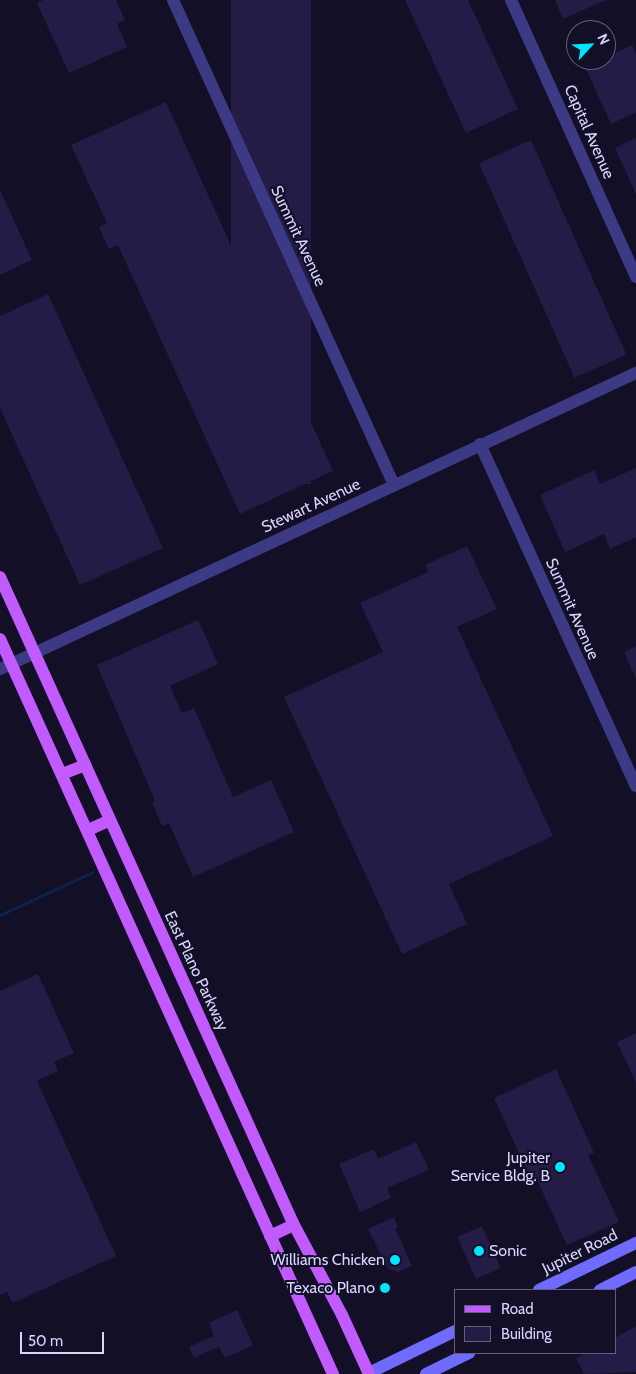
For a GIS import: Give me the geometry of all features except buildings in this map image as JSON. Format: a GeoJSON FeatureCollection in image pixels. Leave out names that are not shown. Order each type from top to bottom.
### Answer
{"type":"FeatureCollection","features":[{"type":"Feature","properties":{"kind":"main road","name":"East Plano Parkway"},"geometry":{"type":"LineString","coordinates":[[0,577],[294,1225],[342,1315],[368,1374]]}},
{"type":"Feature","properties":{"kind":"main road"},"geometry":{"type":"LineString","coordinates":[[0,639],[6,667],[62,774],[88,830],[333,1374]]}},
{"type":"Feature","properties":{"kind":"main road"},"geometry":{"type":"LineString","coordinates":[[62,774],[85,764]]}},
{"type":"Feature","properties":{"kind":"main road"},"geometry":{"type":"LineString","coordinates":[[88,830],[110,820]]}},
{"type":"Feature","properties":{"kind":"main road"},"geometry":{"type":"LineString","coordinates":[[115,890],[137,881]]}},
{"type":"Feature","properties":{"kind":"main road"},"geometry":{"type":"LineString","coordinates":[[270,1236],[294,1225]]}},
{"type":"Feature","properties":{"kind":"main road","name":"Jupiter Road"},"geometry":{"type":"LineString","coordinates":[[541,1289],[636,1243]]}},
{"type":"Feature","properties":{"kind":"main road"},"geometry":{"type":"LineString","coordinates":[[602,1289],[636,1272]]}},
{"type":"Feature","properties":{"kind":"main road"},"geometry":{"type":"LineString","coordinates":[[368,1374],[454,1331]]}},
{"type":"Feature","properties":{"kind":"main road"},"geometry":{"type":"LineString","coordinates":[[426,1374],[468,1354]]}},
{"type":"Feature","properties":{"kind":"street","name":"Summit Avenue"},"geometry":{"type":"LineString","coordinates":[[173,0],[394,485]]}},
{"type":"Feature","properties":{"kind":"street","name":"Capital Avenue"},"geometry":{"type":"LineString","coordinates":[[511,0],[636,277]]}},
{"type":"Feature","properties":{"kind":"street","name":"Stewart Avenue"},"geometry":{"type":"LineString","coordinates":[[6,667],[636,372]]}},
{"type":"Feature","properties":{"kind":"street","name":"Summit Avenue"},"geometry":{"type":"LineString","coordinates":[[480,444],[636,786]]}},
{"type":"Feature","properties":{"kind":"waterway"},"geometry":{"type":"LineString","coordinates":[[0,915],[93,872]]}},
{"type":"Feature","properties":{"kind":"place","name":"Jupiter Service Bldg. B"},"geometry":{"type":"Point","coordinates":[560,1167]}},
{"type":"Feature","properties":{"kind":"place","name":"Sonic"},"geometry":{"type":"Point","coordinates":[479,1251]}},
{"type":"Feature","properties":{"kind":"place","name":"Williams Chicken"},"geometry":{"type":"Point","coordinates":[395,1260]}},
{"type":"Feature","properties":{"kind":"place","name":"Texaco Plano"},"geometry":{"type":"Point","coordinates":[385,1288]}}]}
